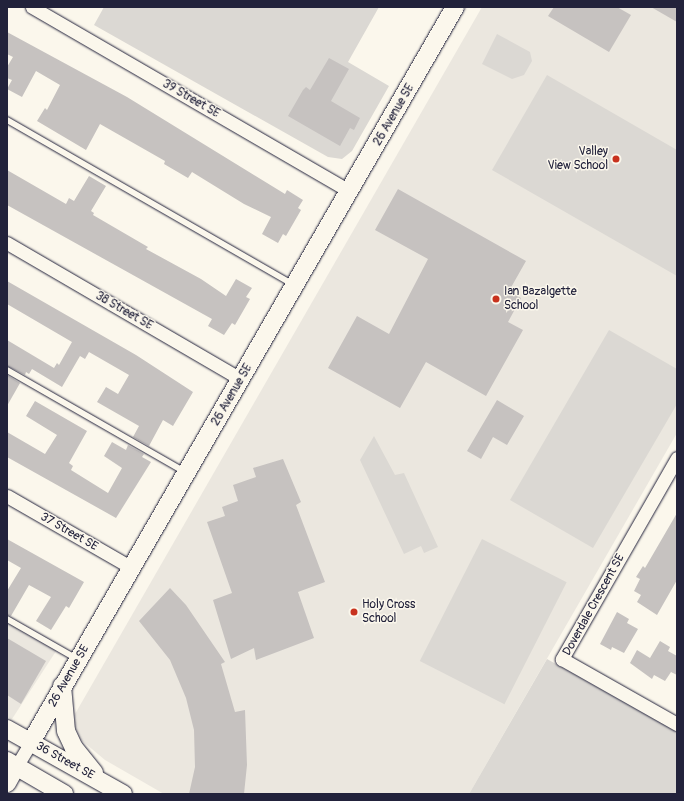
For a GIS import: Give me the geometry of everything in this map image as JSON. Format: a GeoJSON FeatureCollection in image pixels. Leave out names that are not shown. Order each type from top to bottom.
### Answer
{"type":"FeatureCollection","features":[{"type":"Feature","properties":{"kind":"street","name":"39 Street SE"},"geometry":{"type":"LineString","coordinates":[[32,7],[350,191]]}},
{"type":"Feature","properties":{"kind":"street","name":"26 Avenue SE"},"geometry":{"type":"LineString","coordinates":[[7,783],[12,764],[31,742],[456,7]]}},
{"type":"Feature","properties":{"kind":"street","name":"38 Street SE"},"geometry":{"type":"LineString","coordinates":[[7,243],[241,379]]}},
{"type":"Feature","properties":{"kind":"street","name":"Doverdale Crescent SE"},"geometry":{"type":"LineString","coordinates":[[677,458],[562,659],[677,724]]}},
{"type":"Feature","properties":{"kind":"street","name":"37 Street SE"},"geometry":{"type":"LineString","coordinates":[[7,496],[132,568]]}},
{"type":"Feature","properties":{"kind":"street"},"geometry":{"type":"LineString","coordinates":[[62,686],[67,734],[74,748],[101,782]]}},
{"type":"Feature","properties":{"kind":"street","name":"36 Street SE"},"geometry":{"type":"LineString","coordinates":[[7,729],[123,794]]}},
{"type":"Feature","properties":{"kind":"street"},"geometry":{"type":"LineString","coordinates":[[12,764],[64,794]]}},
{"type":"Feature","properties":{"kind":"lane"},"geometry":{"type":"LineString","coordinates":[[7,120],[295,286]]}},
{"type":"Feature","properties":{"kind":"lane"},"geometry":{"type":"LineString","coordinates":[[7,370],[187,473]]}},
{"type":"Feature","properties":{"kind":"lane"},"geometry":{"type":"LineString","coordinates":[[7,620],[78,660]]}},
{"type":"Feature","properties":{"kind":"shaded area"},"geometry":{"type":"Polygon","coordinates":[[[104,7],[379,7],[348,62],[389,86],[352,151],[342,159],[328,157],[94,25],[104,7]]]}},
{"type":"Feature","properties":{"kind":"shaded area"},"geometry":{"type":"Polygon","coordinates":[[[482,7],[677,7],[677,433],[469,794],[164,794],[105,760],[80,739],[74,725],[75,714],[482,7]]]}},
{"type":"Feature","properties":{"kind":"shaded area"},"geometry":{"type":"Polygon","coordinates":[[[497,34],[530,52],[532,61],[524,75],[512,79],[482,64],[497,34]]]}},
{"type":"Feature","properties":{"kind":"shaded area"},"geometry":{"type":"Polygon","coordinates":[[[547,75],[677,150],[677,276],[492,170],[547,75]]]}},
{"type":"Feature","properties":{"kind":"shaded area"},"geometry":{"type":"Polygon","coordinates":[[[609,330],[677,369],[677,404],[593,548],[510,500],[609,330]]]}},
{"type":"Feature","properties":{"kind":"shaded area"},"geometry":{"type":"Polygon","coordinates":[[[374,436],[395,475],[404,473],[438,547],[424,553],[421,546],[404,554],[360,460],[374,436]]]}},
{"type":"Feature","properties":{"kind":"shaded area"},"geometry":{"type":"Polygon","coordinates":[[[482,539],[567,582],[504,704],[420,661],[482,539]]]}},
{"type":"Feature","properties":{"kind":"shaded area"},"geometry":{"type":"Polygon","coordinates":[[[7,616],[60,645],[12,719],[7,717],[7,616]]]}},
{"type":"Feature","properties":{"kind":"shaded area"},"geometry":{"type":"Polygon","coordinates":[[[547,659],[677,732],[677,794],[469,794],[547,659]]]}},
{"type":"Feature","properties":{"kind":"building"},"geometry":{"type":"Polygon","coordinates":[[[554,7],[617,7],[631,15],[609,52],[548,16],[554,7]]]}},
{"type":"Feature","properties":{"kind":"building"},"geometry":{"type":"Polygon","coordinates":[[[651,7],[677,7],[677,22],[651,7]]]}},
{"type":"Feature","properties":{"kind":"building"},"geometry":{"type":"Polygon","coordinates":[[[7,32],[127,97],[285,194],[287,190],[303,200],[298,208],[301,210],[286,236],[283,234],[278,243],[262,234],[271,217],[244,204],[192,172],[188,178],[164,164],[165,161],[100,124],[86,150],[37,121],[45,108],[47,110],[60,85],[36,71],[22,97],[7,89],[12,80],[7,78],[7,67],[13,57],[7,54],[7,32]]]}},
{"type":"Feature","properties":{"kind":"building"},"geometry":{"type":"Polygon","coordinates":[[[329,58],[349,69],[331,101],[360,118],[354,130],[350,128],[340,146],[288,116],[303,90],[306,87],[310,90],[329,58]]]}},
{"type":"Feature","properties":{"kind":"building"},"geometry":{"type":"Polygon","coordinates":[[[7,170],[66,204],[69,198],[74,201],[89,176],[106,186],[91,211],[94,213],[93,215],[148,247],[146,249],[201,279],[226,296],[236,279],[252,288],[246,297],[250,299],[235,325],[232,323],[224,335],[208,326],[212,319],[7,205],[7,170]]]}},
{"type":"Feature","properties":{"kind":"building"},"geometry":{"type":"Polygon","coordinates":[[[398,189],[526,261],[509,291],[521,298],[508,322],[523,330],[486,396],[426,362],[400,408],[328,368],[357,316],[389,334],[428,259],[375,230],[398,189]]]}},
{"type":"Feature","properties":{"kind":"building"},"geometry":{"type":"Polygon","coordinates":[[[7,281],[136,355],[193,392],[173,426],[163,420],[149,446],[133,437],[139,426],[97,402],[106,387],[118,394],[129,375],[89,352],[85,359],[80,356],[62,387],[32,369],[29,374],[26,372],[25,375],[7,366],[7,340],[54,368],[57,363],[59,365],[72,342],[7,304],[7,281]]]}},
{"type":"Feature","properties":{"kind":"building"},"geometry":{"type":"Polygon","coordinates":[[[7,375],[20,383],[7,406],[7,375]]]}},
{"type":"Feature","properties":{"kind":"building"},"geometry":{"type":"Polygon","coordinates":[[[497,400],[524,416],[507,445],[493,437],[481,459],[467,451],[497,400]]]}},
{"type":"Feature","properties":{"kind":"building"},"geometry":{"type":"Polygon","coordinates":[[[35,401],[87,431],[69,463],[73,466],[71,470],[108,493],[122,468],[104,456],[112,442],[126,450],[128,445],[144,454],[142,457],[151,462],[116,518],[7,457],[7,432],[45,454],[57,435],[26,416],[35,401]]]}},
{"type":"Feature","properties":{"kind":"building"},"geometry":{"type":"Polygon","coordinates":[[[283,459],[301,502],[296,505],[325,582],[298,592],[314,638],[256,660],[254,648],[231,659],[213,600],[232,593],[207,522],[225,516],[222,507],[238,501],[233,485],[256,477],[253,468],[283,459]]]}},
{"type":"Feature","properties":{"kind":"building"},"geometry":{"type":"Polygon","coordinates":[[[677,513],[677,580],[657,615],[637,602],[641,595],[634,591],[640,579],[636,577],[643,566],[645,568],[677,513]]]}},
{"type":"Feature","properties":{"kind":"building"},"geometry":{"type":"Polygon","coordinates":[[[7,539],[84,582],[69,608],[66,606],[51,630],[36,621],[51,597],[29,585],[11,616],[7,615],[7,591],[21,568],[7,560],[7,539]]]}},
{"type":"Feature","properties":{"kind":"building"},"geometry":{"type":"Polygon","coordinates":[[[170,588],[186,605],[225,662],[221,664],[235,712],[245,710],[247,765],[244,794],[189,794],[195,767],[194,730],[186,698],[170,660],[139,621],[170,588]]]}},
{"type":"Feature","properties":{"kind":"building"},"geometry":{"type":"Polygon","coordinates":[[[617,612],[629,619],[627,623],[638,629],[624,653],[612,647],[611,650],[600,644],[617,612]]]}},
{"type":"Feature","properties":{"kind":"building"},"geometry":{"type":"Polygon","coordinates":[[[7,638],[46,661],[21,704],[7,695],[7,638]]]}},
{"type":"Feature","properties":{"kind":"building"},"geometry":{"type":"Polygon","coordinates":[[[660,641],[670,647],[668,651],[677,656],[677,675],[671,672],[665,681],[654,675],[652,679],[630,663],[637,650],[650,658],[660,641]]]}},
{"type":"Feature","properties":{"kind":"place","name":"Valley View School"},"geometry":{"type":"Point","coordinates":[616,159]}},
{"type":"Feature","properties":{"kind":"place","name":"Ian Bazalgette School"},"geometry":{"type":"Point","coordinates":[496,299]}},
{"type":"Feature","properties":{"kind":"place","name":"Holy Cross School"},"geometry":{"type":"Point","coordinates":[354,612]}}]}
